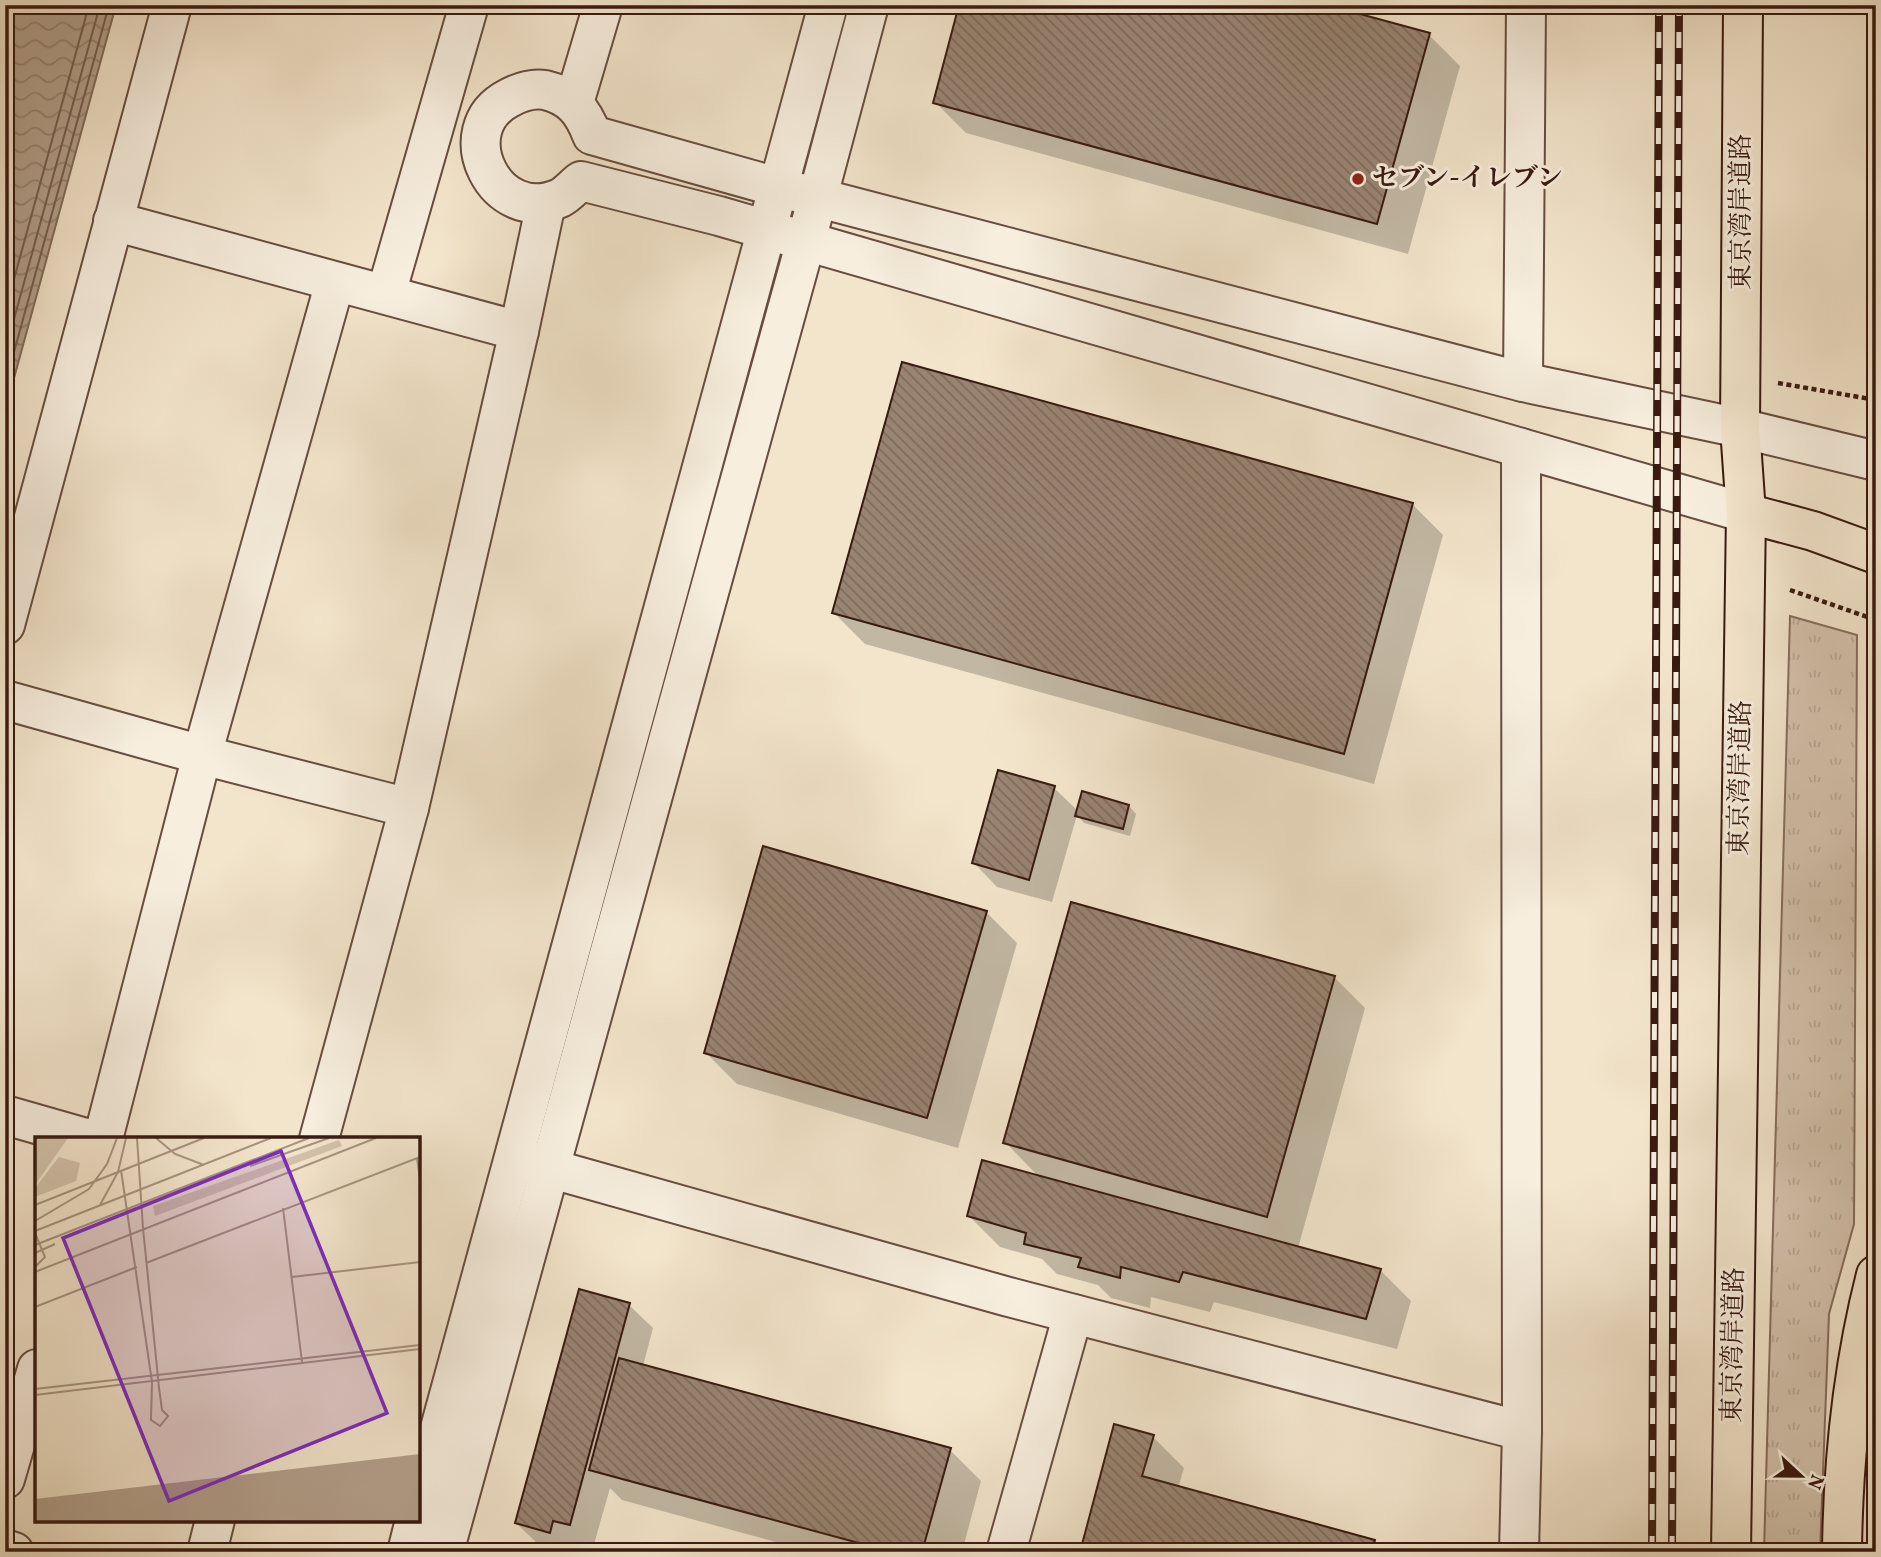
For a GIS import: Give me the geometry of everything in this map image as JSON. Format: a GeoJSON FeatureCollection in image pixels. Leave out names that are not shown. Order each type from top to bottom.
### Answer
{"type":"FeatureCollection","features":[{"type":"Feature","properties":{"kind":"main road","name":"東京湾岸道路"},"geometry":{"type":"LineString","coordinates":[[1731,1552],[1745,513],[1740,428],[1743,5]]}},
{"type":"Feature","properties":{"kind":"main road"},"geometry":{"type":"LineString","coordinates":[[1745,513],[1812,531],[1876,554]]}},
{"type":"Feature","properties":{"kind":"main road"},"geometry":{"type":"LineString","coordinates":[[1842,1552],[1849,1418],[1876,1275]]}},
{"type":"Feature","properties":{"kind":"street"},"geometry":{"type":"LineString","coordinates":[[5,625],[172,5]]}},
{"type":"Feature","properties":{"kind":"street"},"geometry":{"type":"LineString","coordinates":[[386,294],[469,5]]}},
{"type":"Feature","properties":{"kind":"street"},"geometry":{"type":"LineString","coordinates":[[574,103],[603,5]]}},
{"type":"Feature","properties":{"kind":"street"},"geometry":{"type":"LineString","coordinates":[[420,1502],[828,5]]}},
{"type":"Feature","properties":{"kind":"street"},"geometry":{"type":"LineString","coordinates":[[444,1552],[869,5]]}},
{"type":"Feature","properties":{"kind":"street"},"geometry":{"type":"LineString","coordinates":[[1523,382],[1526,5]]}},
{"type":"Feature","properties":{"kind":"street"},"geometry":{"type":"LineString","coordinates":[[1745,513],[766,229],[581,181],[563,197],[545,203],[526,202],[509,196],[494,184],[484,167],[480,149],[482,130],[491,113],[504,100],[521,92],[540,89],[558,94],[574,103],[586,118],[592,135],[777,187],[1523,382],[1740,428],[1876,461]]}},
{"type":"Feature","properties":{"kind":"street"},"geometry":{"type":"LineString","coordinates":[[320,1137],[409,808],[519,331],[545,203]]}},
{"type":"Feature","properties":{"kind":"street"},"geometry":{"type":"LineString","coordinates":[[113,221],[519,331]]}},
{"type":"Feature","properties":{"kind":"street"},"geometry":{"type":"LineString","coordinates":[[104,1137],[202,755],[335,282]]}},
{"type":"Feature","properties":{"kind":"street"},"geometry":{"type":"LineString","coordinates":[[1519,1552],[1522,1431],[1521,448]]}},
{"type":"Feature","properties":{"kind":"street"},"geometry":{"type":"LineString","coordinates":[[5,700],[202,755],[409,808]]}},
{"type":"Feature","properties":{"kind":"street"},"geometry":{"type":"LineString","coordinates":[[5,1115],[82,1137]]}},
{"type":"Feature","properties":{"kind":"street"},"geometry":{"type":"LineString","coordinates":[[514,1158],[1073,1314],[1522,1431]]}},
{"type":"Feature","properties":{"kind":"street"},"geometry":{"type":"LineString","coordinates":[[1006,1552],[1073,1314]]}},
{"type":"Feature","properties":{"kind":"street"},"geometry":{"type":"LineString","coordinates":[[5,1479],[35,1376]]}},
{"type":"Feature","properties":{"kind":"street"},"geometry":{"type":"LineString","coordinates":[[207,1552],[214,1522]]}},
{"type":"Feature","properties":{"kind":"street"},"geometry":{"type":"LineString","coordinates":[[407,1552],[414,1522]]}},
{"type":"Feature","properties":{"kind":"street"},"geometry":{"type":"LineString","coordinates":[[5,1549],[14,1552]]}},
{"type":"Feature","properties":{"kind":"path"},"geometry":{"type":"LineString","coordinates":[[1778,383],[1876,400]]}},
{"type":"Feature","properties":{"kind":"path"},"geometry":{"type":"LineString","coordinates":[[1790,590],[1876,620]]}},
{"type":"Feature","properties":{"kind":"green space"},"geometry":{"type":"Polygon","coordinates":[[[1790,616],[1857,635],[1854,1224],[1829,1314],[1820,1552],[1764,1552],[1790,616]]]}},
{"type":"Feature","properties":{"kind":"water"},"geometry":{"type":"Polygon","coordinates":[[[5,5],[116,5],[5,411],[5,5]]]}},
{"type":"Feature","properties":{"kind":"building"},"geometry":{"type":"Polygon","coordinates":[[[959,5],[1327,5],[1430,33],[1377,224],[933,103],[959,5]]]}},
{"type":"Feature","properties":{"kind":"building"},"geometry":{"type":"Polygon","coordinates":[[[902,362],[1413,503],[1344,754],[832,613],[902,362]]]}},
{"type":"Feature","properties":{"kind":"building"},"geometry":{"type":"Polygon","coordinates":[[[998,770],[1055,786],[1029,880],[972,863],[998,770]]]}},
{"type":"Feature","properties":{"kind":"building"},"geometry":{"type":"Polygon","coordinates":[[[1082,791],[1129,805],[1123,829],[1075,816],[1082,791]]]}},
{"type":"Feature","properties":{"kind":"building"},"geometry":{"type":"Polygon","coordinates":[[[763,846],[987,911],[927,1118],[704,1053],[763,846]]]}},
{"type":"Feature","properties":{"kind":"building"},"geometry":{"type":"Polygon","coordinates":[[[1071,902],[1335,976],[1267,1217],[1003,1143],[1071,902]]]}},
{"type":"Feature","properties":{"kind":"building"},"geometry":{"type":"Polygon","coordinates":[[[982,1160],[1381,1269],[1366,1319],[1183,1272],[1179,1282],[1121,1267],[1120,1278],[1078,1267],[1081,1258],[1024,1244],[1026,1233],[967,1216],[982,1160]]]}},
{"type":"Feature","properties":{"kind":"building"},"geometry":{"type":"Polygon","coordinates":[[[579,1289],[630,1303],[570,1525],[553,1521],[550,1533],[515,1523],[579,1289]]]}},
{"type":"Feature","properties":{"kind":"building"},"geometry":{"type":"Polygon","coordinates":[[[619,1358],[951,1448],[922,1552],[892,1552],[589,1470],[619,1358]]]}},
{"type":"Feature","properties":{"kind":"building"},"geometry":{"type":"Polygon","coordinates":[[[1114,1424],[1154,1435],[1142,1476],[1375,1540],[1372,1552],[1080,1552],[1114,1424]]]}},
{"type":"Feature","properties":{"kind":"railway"},"geometry":{"type":"LineString","coordinates":[[1652,1552],[1659,5]]}},
{"type":"Feature","properties":{"kind":"railway"},"geometry":{"type":"LineString","coordinates":[[1672,1552],[1679,5]]}},
{"type":"Feature","properties":{"kind":"place","name":"セブン-イレブン"},"geometry":{"type":"Point","coordinates":[1358,179]}}]}
